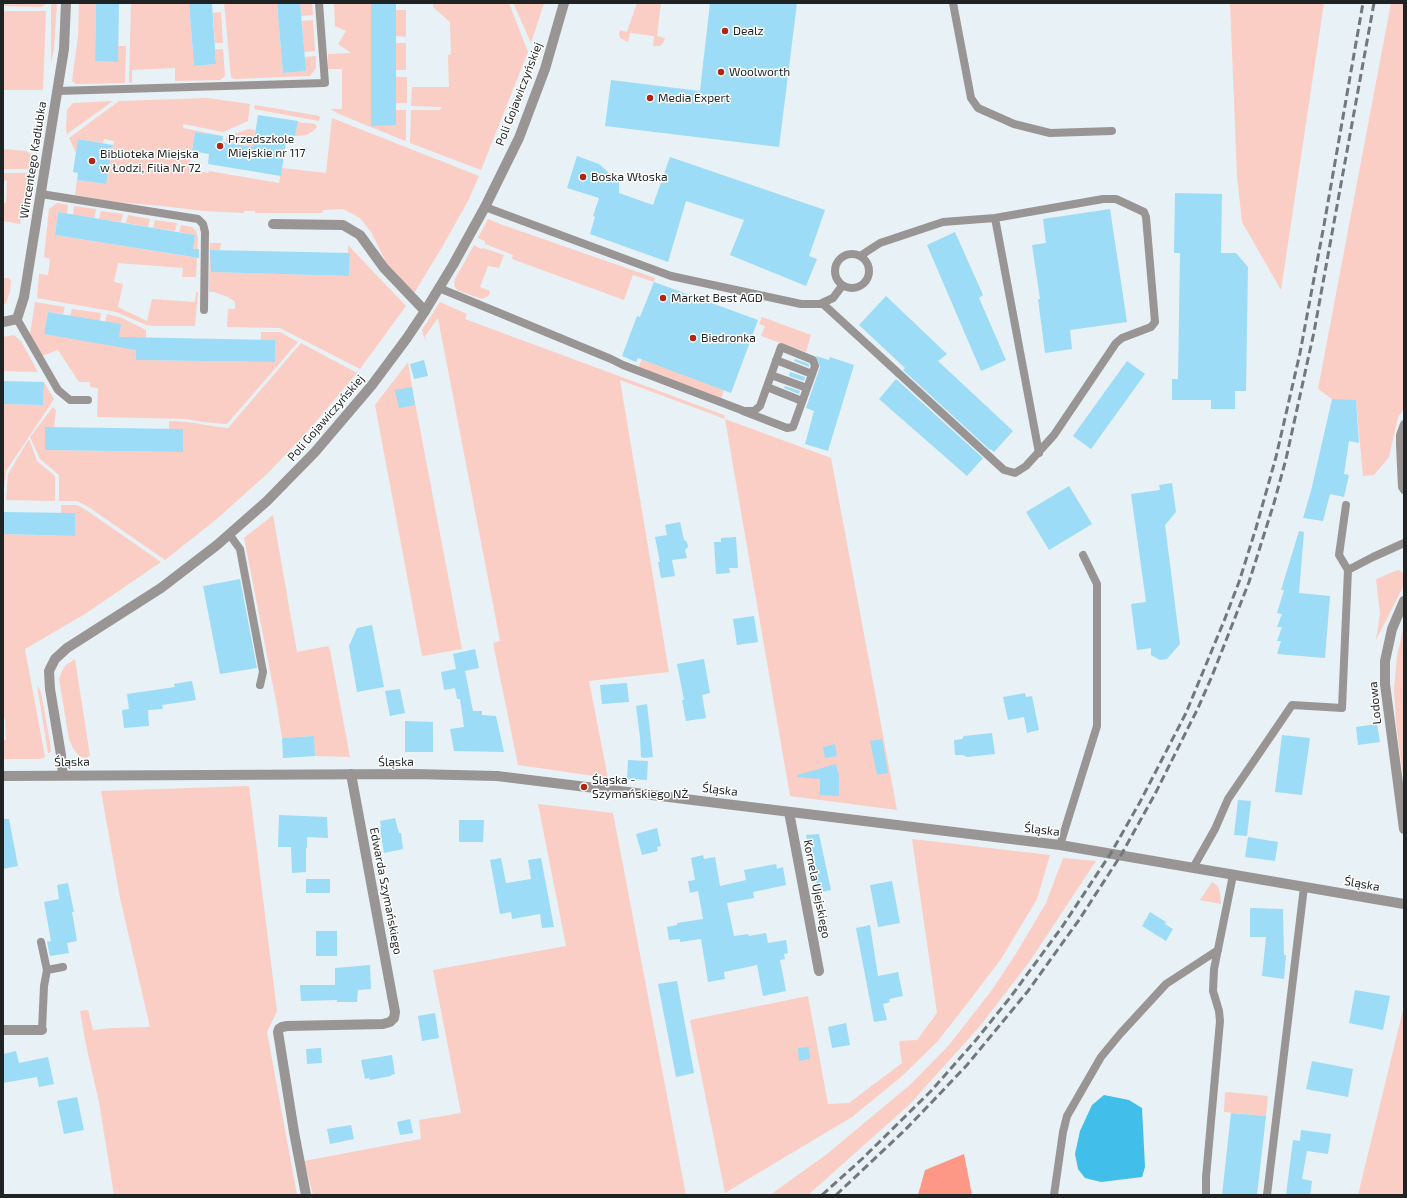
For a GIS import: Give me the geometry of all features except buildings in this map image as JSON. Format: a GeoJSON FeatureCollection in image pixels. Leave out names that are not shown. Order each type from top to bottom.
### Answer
{"type":"FeatureCollection","features":[{"type":"Feature","properties":{"kind":"street","name":"Wincentego Kadłubka"},"geometry":{"type":"LineString","coordinates":[[17,320],[24,297],[64,49],[66,3]]}},
{"type":"Feature","properties":{"kind":"street","name":"Poli Gojawiczyńskiej"},"geometry":{"type":"LineString","coordinates":[[63,776],[50,689],[49,671],[55,659],[67,648],[161,588],[229,534],[267,501],[315,452],[372,385],[425,311],[485,207],[519,138],[545,69],[564,3]]}},
{"type":"Feature","properties":{"kind":"street"},"geometry":{"type":"LineString","coordinates":[[273,224],[343,225],[360,234],[384,268],[425,311]]}},
{"type":"Feature","properties":{"kind":"street"},"geometry":{"type":"LineString","coordinates":[[3,322],[17,320]]}},
{"type":"Feature","properties":{"kind":"street","name":"Lodowa"},"geometry":{"type":"LineString","coordinates":[[1404,601],[1392,629],[1385,661],[1385,684],[1404,829]]}},
{"type":"Feature","properties":{"kind":"street","name":"Śląska"},"geometry":{"type":"LineString","coordinates":[[3,776],[136,774],[414,774],[497,776],[1060,845],[1404,904]]}},
{"type":"Feature","properties":{"kind":"street","name":"Edwarda Szymańskiego"},"geometry":{"type":"LineString","coordinates":[[306,1195],[294,1132],[278,1032],[279,1029],[287,1026],[383,1024],[390,1022],[394,1018],[395,1012],[351,774]]}},
{"type":"Feature","properties":{"kind":"street","name":"Kornela Ujejskiego"},"geometry":{"type":"LineString","coordinates":[[789,812],[819,971]]}},
{"type":"Feature","properties":{"kind":"street"},"geometry":{"type":"LineString","coordinates":[[3,1030],[42,1030]]}},
{"type":"Feature","properties":{"kind":"lane"},"geometry":{"type":"LineString","coordinates":[[57,91],[325,83],[319,3]]}},
{"type":"Feature","properties":{"kind":"lane"},"geometry":{"type":"LineString","coordinates":[[953,3],[971,98],[978,108],[1014,124],[1050,133],[1112,131]]}},
{"type":"Feature","properties":{"kind":"lane"},"geometry":{"type":"LineString","coordinates":[[41,194],[198,219],[203,224],[205,232],[204,310]]}},
{"type":"Feature","properties":{"kind":"lane"},"geometry":{"type":"LineString","coordinates":[[822,303],[1004,470],[1015,473],[1026,466],[1054,435],[1116,343],[1122,338],[1151,327],[1155,322],[1146,217],[1144,212],[1116,199],[1103,199],[995,218],[943,222],[880,243],[860,256]]}},
{"type":"Feature","properties":{"kind":"lane"},"geometry":{"type":"LineString","coordinates":[[485,207],[671,276],[800,304],[820,304],[833,298],[842,286]]}},
{"type":"Feature","properties":{"kind":"lane"},"geometry":{"type":"LineString","coordinates":[[995,218],[1039,453]]}},
{"type":"Feature","properties":{"kind":"lane"},"geometry":{"type":"LineString","coordinates":[[851,254],[860,256],[866,261],[868,266],[869,272],[865,282],[856,288],[850,289],[842,286],[836,280],[834,274],[836,262],[845,255],[851,254]]}},
{"type":"Feature","properties":{"kind":"lane"},"geometry":{"type":"LineString","coordinates":[[439,288],[611,359],[623,366],[787,428],[793,427],[815,366],[813,360],[781,348],[758,408],[754,411],[743,411]]}},
{"type":"Feature","properties":{"kind":"lane"},"geometry":{"type":"LineString","coordinates":[[17,320],[58,390],[70,400],[88,400]]}},
{"type":"Feature","properties":{"kind":"lane"},"geometry":{"type":"LineString","coordinates":[[776,360],[812,374]]}},
{"type":"Feature","properties":{"kind":"lane"},"geometry":{"type":"LineString","coordinates":[[771,375],[807,388]]}},
{"type":"Feature","properties":{"kind":"lane"},"geometry":{"type":"LineString","coordinates":[[767,387],[802,401]]}},
{"type":"Feature","properties":{"kind":"lane"},"geometry":{"type":"LineString","coordinates":[[1404,424],[1400,435],[1402,487],[1404,490]]}},
{"type":"Feature","properties":{"kind":"lane"},"geometry":{"type":"LineString","coordinates":[[1193,868],[1215,829],[1228,799],[1292,705],[1342,708],[1348,570],[1339,555],[1346,505]]}},
{"type":"Feature","properties":{"kind":"lane"},"geometry":{"type":"LineString","coordinates":[[229,534],[240,549],[263,672],[260,685]]}},
{"type":"Feature","properties":{"kind":"lane"},"geometry":{"type":"LineString","coordinates":[[1348,570],[1404,543]]}},
{"type":"Feature","properties":{"kind":"lane"},"geometry":{"type":"LineString","coordinates":[[1060,845],[1097,726],[1097,584],[1083,555]]}},
{"type":"Feature","properties":{"kind":"lane"},"geometry":{"type":"LineString","coordinates":[[1206,1195],[1208,1154],[1220,1021],[1219,1011],[1213,991],[1214,969],[1233,875]]}},
{"type":"Feature","properties":{"kind":"lane"},"geometry":{"type":"LineString","coordinates":[[1267,1195],[1304,887]]}},
{"type":"Feature","properties":{"kind":"lane"},"geometry":{"type":"LineString","coordinates":[[41,942],[47,970],[44,986],[42,1030]]}},
{"type":"Feature","properties":{"kind":"lane"},"geometry":{"type":"LineString","coordinates":[[1054,1195],[1063,1132],[1067,1116],[1101,1057],[1166,984],[1218,950]]}},
{"type":"Feature","properties":{"kind":"lane"},"geometry":{"type":"LineString","coordinates":[[47,970],[63,967]]}},
{"type":"Feature","properties":{"kind":"shaded area"},"geometry":{"type":"Polygon","coordinates":[[[3,3],[45,3],[45,5],[40,7],[3,6],[3,3]]]}},
{"type":"Feature","properties":{"kind":"shaded area"},"geometry":{"type":"Polygon","coordinates":[[[51,3],[57,3],[54,49],[51,63],[51,3]]]}},
{"type":"Feature","properties":{"kind":"shaded area"},"geometry":{"type":"Polygon","coordinates":[[[79,3],[96,3],[95,61],[118,62],[118,46],[126,46],[125,83],[76,84],[72,81],[78,36],[79,3]]]}},
{"type":"Feature","properties":{"kind":"shaded area"},"geometry":{"type":"Polygon","coordinates":[[[131,3],[189,3],[194,66],[216,64],[215,49],[223,49],[225,76],[220,80],[175,81],[175,68],[132,70],[132,83],[129,82],[131,3]]]}},
{"type":"Feature","properties":{"kind":"shaded area"},"geometry":{"type":"Polygon","coordinates":[[[224,3],[277,3],[283,73],[305,71],[304,57],[316,56],[316,68],[310,76],[234,79],[231,77],[224,3]]]}},
{"type":"Feature","properties":{"kind":"shaded area"},"geometry":{"type":"Polygon","coordinates":[[[300,3],[312,3],[313,15],[301,16],[300,3]]]}},
{"type":"Feature","properties":{"kind":"shaded area"},"geometry":{"type":"Polygon","coordinates":[[[334,3],[371,3],[371,125],[396,125],[396,110],[406,110],[405,141],[330,109],[342,109],[342,69],[328,69],[328,54],[351,53],[338,44],[346,31],[335,26],[334,3]]]}},
{"type":"Feature","properties":{"kind":"shaded area"},"geometry":{"type":"Polygon","coordinates":[[[433,3],[509,3],[528,52],[481,170],[410,143],[411,110],[440,110],[442,107],[411,106],[412,87],[449,87],[448,55],[451,54],[450,22],[433,7],[433,3]]]}},
{"type":"Feature","properties":{"kind":"shaded area"},"geometry":{"type":"Polygon","coordinates":[[[513,3],[544,3],[531,43],[515,7],[513,3]]]}},
{"type":"Feature","properties":{"kind":"shaded area"},"geometry":{"type":"Polygon","coordinates":[[[637,3],[661,3],[657,36],[665,38],[660,46],[653,46],[654,36],[630,33],[628,42],[620,38],[620,30],[627,32],[637,3]]]}},
{"type":"Feature","properties":{"kind":"shaded area"},"geometry":{"type":"Polygon","coordinates":[[[1230,3],[1324,3],[1281,290],[1242,222],[1237,176],[1230,3]]]}},
{"type":"Feature","properties":{"kind":"shaded area"},"geometry":{"type":"Polygon","coordinates":[[[1391,3],[1404,3],[1404,409],[1398,417],[1389,457],[1374,475],[1363,476],[1356,401],[1332,399],[1318,389],[1391,3]]]}},
{"type":"Feature","properties":{"kind":"shaded area"},"geometry":{"type":"Polygon","coordinates":[[[396,10],[406,10],[406,37],[396,36],[396,10]]]}},
{"type":"Feature","properties":{"kind":"shaded area"},"geometry":{"type":"Polygon","coordinates":[[[3,11],[46,11],[43,90],[3,90],[3,11]]]}},
{"type":"Feature","properties":{"kind":"shaded area"},"geometry":{"type":"Polygon","coordinates":[[[221,12],[223,43],[215,43],[213,13],[221,12]]]}},
{"type":"Feature","properties":{"kind":"shaded area"},"geometry":{"type":"Polygon","coordinates":[[[313,20],[315,51],[304,52],[302,21],[313,20]]]}},
{"type":"Feature","properties":{"kind":"shaded area"},"geometry":{"type":"Polygon","coordinates":[[[396,43],[406,43],[406,70],[396,70],[396,43]]]}},
{"type":"Feature","properties":{"kind":"shaded area"},"geometry":{"type":"Polygon","coordinates":[[[396,77],[407,77],[407,103],[396,103],[396,77]]]}},
{"type":"Feature","properties":{"kind":"shaded area"},"geometry":{"type":"Polygon","coordinates":[[[208,98],[250,104],[248,121],[223,132],[183,124],[183,128],[223,136],[195,132],[189,169],[279,183],[282,168],[326,173],[332,118],[479,176],[468,201],[413,295],[391,272],[371,232],[360,218],[343,209],[323,210],[322,213],[255,213],[255,211],[244,211],[244,213],[203,211],[117,202],[75,195],[77,180],[106,184],[114,141],[104,139],[103,143],[78,139],[76,153],[69,138],[119,101],[208,98]]]}},
{"type":"Feature","properties":{"kind":"shaded area"},"geometry":{"type":"Polygon","coordinates":[[[113,101],[67,134],[67,110],[73,103],[113,101]]]}},
{"type":"Feature","properties":{"kind":"shaded area"},"geometry":{"type":"Polygon","coordinates":[[[255,105],[320,116],[319,121],[254,109],[255,105]]]}},
{"type":"Feature","properties":{"kind":"shaded area"},"geometry":{"type":"Polygon","coordinates":[[[297,122],[315,124],[317,127],[306,135],[295,136],[297,122]]]}},
{"type":"Feature","properties":{"kind":"shaded area"},"geometry":{"type":"Polygon","coordinates":[[[248,129],[255,130],[253,147],[226,142],[226,137],[248,129]]]}},
{"type":"Feature","properties":{"kind":"shaded area"},"geometry":{"type":"Polygon","coordinates":[[[3,149],[26,151],[32,155],[29,169],[3,169],[3,149]]]}},
{"type":"Feature","properties":{"kind":"shaded area"},"geometry":{"type":"Polygon","coordinates":[[[3,173],[29,173],[20,224],[3,221],[3,203],[6,203],[7,181],[3,180],[3,173]]]}},
{"type":"Feature","properties":{"kind":"shaded area"},"geometry":{"type":"Polygon","coordinates":[[[57,203],[68,205],[67,214],[58,212],[55,235],[192,257],[195,235],[179,232],[181,225],[192,227],[196,231],[198,238],[196,277],[182,277],[183,268],[118,263],[114,282],[123,284],[118,307],[147,321],[152,299],[195,302],[196,292],[198,292],[195,326],[146,325],[116,312],[37,298],[39,274],[48,275],[50,259],[44,257],[49,209],[57,203]]]}},
{"type":"Feature","properties":{"kind":"shaded area"},"geometry":{"type":"Polygon","coordinates":[[[74,206],[96,209],[94,218],[73,215],[74,206]]]}},
{"type":"Feature","properties":{"kind":"shaded area"},"geometry":{"type":"Polygon","coordinates":[[[101,211],[123,214],[121,222],[99,219],[101,211]]]}},
{"type":"Feature","properties":{"kind":"shaded area"},"geometry":{"type":"Polygon","coordinates":[[[128,215],[150,219],[148,227],[126,223],[128,215]]]}},
{"type":"Feature","properties":{"kind":"shaded area"},"geometry":{"type":"Polygon","coordinates":[[[488,219],[655,278],[654,282],[633,275],[624,300],[512,259],[513,255],[485,244],[485,241],[478,238],[488,219]]]}},
{"type":"Feature","properties":{"kind":"shaded area"},"geometry":{"type":"Polygon","coordinates":[[[155,220],[177,223],[175,231],[153,228],[155,220]]]}},
{"type":"Feature","properties":{"kind":"shaded area"},"geometry":{"type":"Polygon","coordinates":[[[210,243],[221,243],[220,250],[212,250],[212,272],[349,276],[350,253],[348,253],[348,245],[406,306],[360,369],[280,328],[227,327],[228,309],[235,309],[235,302],[228,297],[214,292],[209,292],[210,243]]]}},
{"type":"Feature","properties":{"kind":"shaded area"},"geometry":{"type":"Polygon","coordinates":[[[474,245],[481,249],[483,248],[504,255],[499,268],[488,266],[480,287],[490,291],[490,293],[482,299],[457,290],[454,285],[455,279],[474,245]]]}},
{"type":"Feature","properties":{"kind":"shaded area"},"geometry":{"type":"Polygon","coordinates":[[[3,278],[9,278],[11,281],[10,292],[6,303],[3,305],[3,278]]]}},
{"type":"Feature","properties":{"kind":"shaded area"},"geometry":{"type":"Polygon","coordinates":[[[35,302],[65,307],[63,314],[48,312],[45,334],[117,346],[105,322],[107,314],[122,318],[146,330],[146,338],[136,360],[274,362],[275,341],[261,340],[261,332],[280,332],[298,342],[227,424],[187,419],[97,417],[98,388],[90,387],[90,382],[79,382],[58,350],[42,356],[30,334],[35,302]]]}},
{"type":"Feature","properties":{"kind":"shaded area"},"geometry":{"type":"Polygon","coordinates":[[[440,302],[467,314],[465,319],[724,415],[725,419],[620,380],[669,672],[589,681],[608,778],[518,765],[493,643],[500,641],[438,318],[425,336],[427,344],[422,330],[440,302]]]}},
{"type":"Feature","properties":{"kind":"shaded area"},"geometry":{"type":"Polygon","coordinates":[[[72,309],[101,313],[100,321],[70,316],[72,309]]]}},
{"type":"Feature","properties":{"kind":"shaded area"},"geometry":{"type":"Polygon","coordinates":[[[762,317],[811,335],[806,352],[761,336],[765,326],[759,324],[762,317]]]}},
{"type":"Feature","properties":{"kind":"shaded area"},"geometry":{"type":"Polygon","coordinates":[[[14,335],[21,341],[38,372],[3,371],[3,337],[14,335]]]}},
{"type":"Feature","properties":{"kind":"shaded area"},"geometry":{"type":"Polygon","coordinates":[[[301,343],[357,373],[307,432],[268,473],[218,518],[165,560],[90,508],[77,501],[59,501],[59,475],[40,459],[30,437],[53,407],[56,410],[54,427],[45,427],[45,450],[183,452],[183,429],[169,429],[169,421],[188,422],[228,428],[301,343]]]}},
{"type":"Feature","properties":{"kind":"shaded area"},"geometry":{"type":"Polygon","coordinates":[[[642,359],[724,390],[721,399],[638,368],[642,359]]]}},
{"type":"Feature","properties":{"kind":"shaded area"},"geometry":{"type":"Polygon","coordinates":[[[408,362],[462,649],[422,656],[375,405],[408,362]]]}},
{"type":"Feature","properties":{"kind":"shaded area"},"geometry":{"type":"Polygon","coordinates":[[[44,382],[54,399],[6,471],[3,496],[3,404],[43,405],[44,382]]]}},
{"type":"Feature","properties":{"kind":"shaded area"},"geometry":{"type":"Polygon","coordinates":[[[725,419],[831,458],[897,810],[790,796],[725,419]]]}},
{"type":"Feature","properties":{"kind":"shaded area"},"geometry":{"type":"Polygon","coordinates":[[[29,439],[37,461],[55,476],[55,501],[6,500],[8,474],[29,439]]]}},
{"type":"Feature","properties":{"kind":"shaded area"},"geometry":{"type":"Polygon","coordinates":[[[61,505],[77,505],[86,510],[161,562],[85,614],[25,649],[45,757],[40,759],[3,759],[3,740],[6,740],[5,718],[3,718],[3,534],[74,536],[61,513],[61,505]]]}},
{"type":"Feature","properties":{"kind":"shaded area"},"geometry":{"type":"Polygon","coordinates":[[[273,515],[297,652],[328,646],[350,757],[315,756],[313,736],[282,738],[244,538],[273,515]]]}},
{"type":"Feature","properties":{"kind":"shaded area"},"geometry":{"type":"Polygon","coordinates":[[[1398,570],[1404,573],[1404,585],[1376,640],[1380,614],[1376,579],[1398,570]]]}},
{"type":"Feature","properties":{"kind":"shaded area"},"geometry":{"type":"Polygon","coordinates":[[[1404,625],[1404,785],[1396,723],[1394,689],[1397,656],[1404,625]]]}},
{"type":"Feature","properties":{"kind":"shaded area"},"geometry":{"type":"Polygon","coordinates":[[[75,659],[90,756],[84,758],[79,756],[69,739],[59,679],[66,665],[75,659]]]}},
{"type":"Feature","properties":{"kind":"shaded area"},"geometry":{"type":"Polygon","coordinates":[[[37,685],[41,692],[50,742],[51,752],[48,753],[37,685]]]}},
{"type":"Feature","properties":{"kind":"shaded area"},"geometry":{"type":"Polygon","coordinates":[[[249,786],[277,1011],[267,1032],[297,1195],[114,1195],[99,1102],[80,1011],[88,1010],[93,1030],[150,1027],[120,898],[101,791],[249,786]]]}},
{"type":"Feature","properties":{"kind":"shaded area"},"geometry":{"type":"Polygon","coordinates":[[[538,804],[613,813],[686,1195],[313,1195],[304,1161],[421,1139],[419,1120],[461,1113],[433,970],[566,946],[538,804]]]}},
{"type":"Feature","properties":{"kind":"shaded area"},"geometry":{"type":"Polygon","coordinates":[[[912,839],[1050,855],[1037,899],[1001,959],[937,1042],[901,1077],[852,1117],[725,1193],[690,1020],[808,996],[828,1104],[849,1103],[902,1063],[899,1041],[917,1040],[937,1013],[912,839]]]}},
{"type":"Feature","properties":{"kind":"shaded area"},"geometry":{"type":"Polygon","coordinates":[[[1063,858],[1096,861],[1030,961],[980,1026],[910,1104],[808,1195],[770,1195],[827,1154],[911,1084],[949,1045],[992,990],[1017,952],[1046,903],[1063,858]]]}},
{"type":"Feature","properties":{"kind":"shaded area"},"geometry":{"type":"Polygon","coordinates":[[[1212,882],[1218,886],[1221,904],[1200,900],[1212,882]]]}},
{"type":"Feature","properties":{"kind":"shaded area"},"geometry":{"type":"Polygon","coordinates":[[[1404,1006],[1404,1195],[1358,1195],[1404,1006]]]}},
{"type":"Feature","properties":{"kind":"shaded area"},"geometry":{"type":"Polygon","coordinates":[[[1228,1092],[1268,1096],[1266,1116],[1224,1112],[1225,1093],[1228,1092]]]}},
{"type":"Feature","properties":{"kind":"shaded area"},"geometry":{"type":"Polygon","coordinates":[[[964,1154],[972,1195],[918,1195],[925,1170],[964,1154]]]}},
{"type":"Feature","properties":{"kind":"water"},"geometry":{"type":"Polygon","coordinates":[[[1104,1095],[1129,1100],[1142,1108],[1145,1167],[1142,1177],[1101,1182],[1085,1178],[1078,1169],[1075,1154],[1080,1131],[1092,1105],[1104,1095]]]}},
{"type":"Feature","properties":{"kind":"railway"},"geometry":{"type":"LineString","coordinates":[[822,1195],[862,1159],[931,1091],[976,1040],[1009,999],[1062,927],[1111,853],[1140,802],[1186,713],[1239,582],[1276,457],[1300,353],[1363,3]]}},
{"type":"Feature","properties":{"kind":"railway"},"geometry":{"type":"LineString","coordinates":[[836,1195],[904,1131],[967,1065],[1028,991],[1079,920],[1121,855],[1155,794],[1198,708],[1249,582],[1286,459],[1314,332],[1374,3]]}},
{"type":"Feature","properties":{"kind":"place","name":"Dealz"},"geometry":{"type":"Point","coordinates":[725,31]}},
{"type":"Feature","properties":{"kind":"place","name":"Woolworth"},"geometry":{"type":"Point","coordinates":[721,72]}},
{"type":"Feature","properties":{"kind":"place","name":"Media Expert"},"geometry":{"type":"Point","coordinates":[650,98]}},
{"type":"Feature","properties":{"kind":"place","name":"Przedszkole Miejskie nr 117"},"geometry":{"type":"Point","coordinates":[220,146]}},
{"type":"Feature","properties":{"kind":"place","name":"Biblioteka Miejska w Łodzi, Filia Nr 72"},"geometry":{"type":"Point","coordinates":[92,161]}},
{"type":"Feature","properties":{"kind":"place","name":"Boska Włoska"},"geometry":{"type":"Point","coordinates":[583,177]}},
{"type":"Feature","properties":{"kind":"place","name":"Market Best AGD"},"geometry":{"type":"Point","coordinates":[663,298]}},
{"type":"Feature","properties":{"kind":"place","name":"Biedronka"},"geometry":{"type":"Point","coordinates":[693,338]}},
{"type":"Feature","properties":{"kind":"place","name":"Śląska - Szymańskiego NŻ"},"geometry":{"type":"Point","coordinates":[584,787]}}]}
